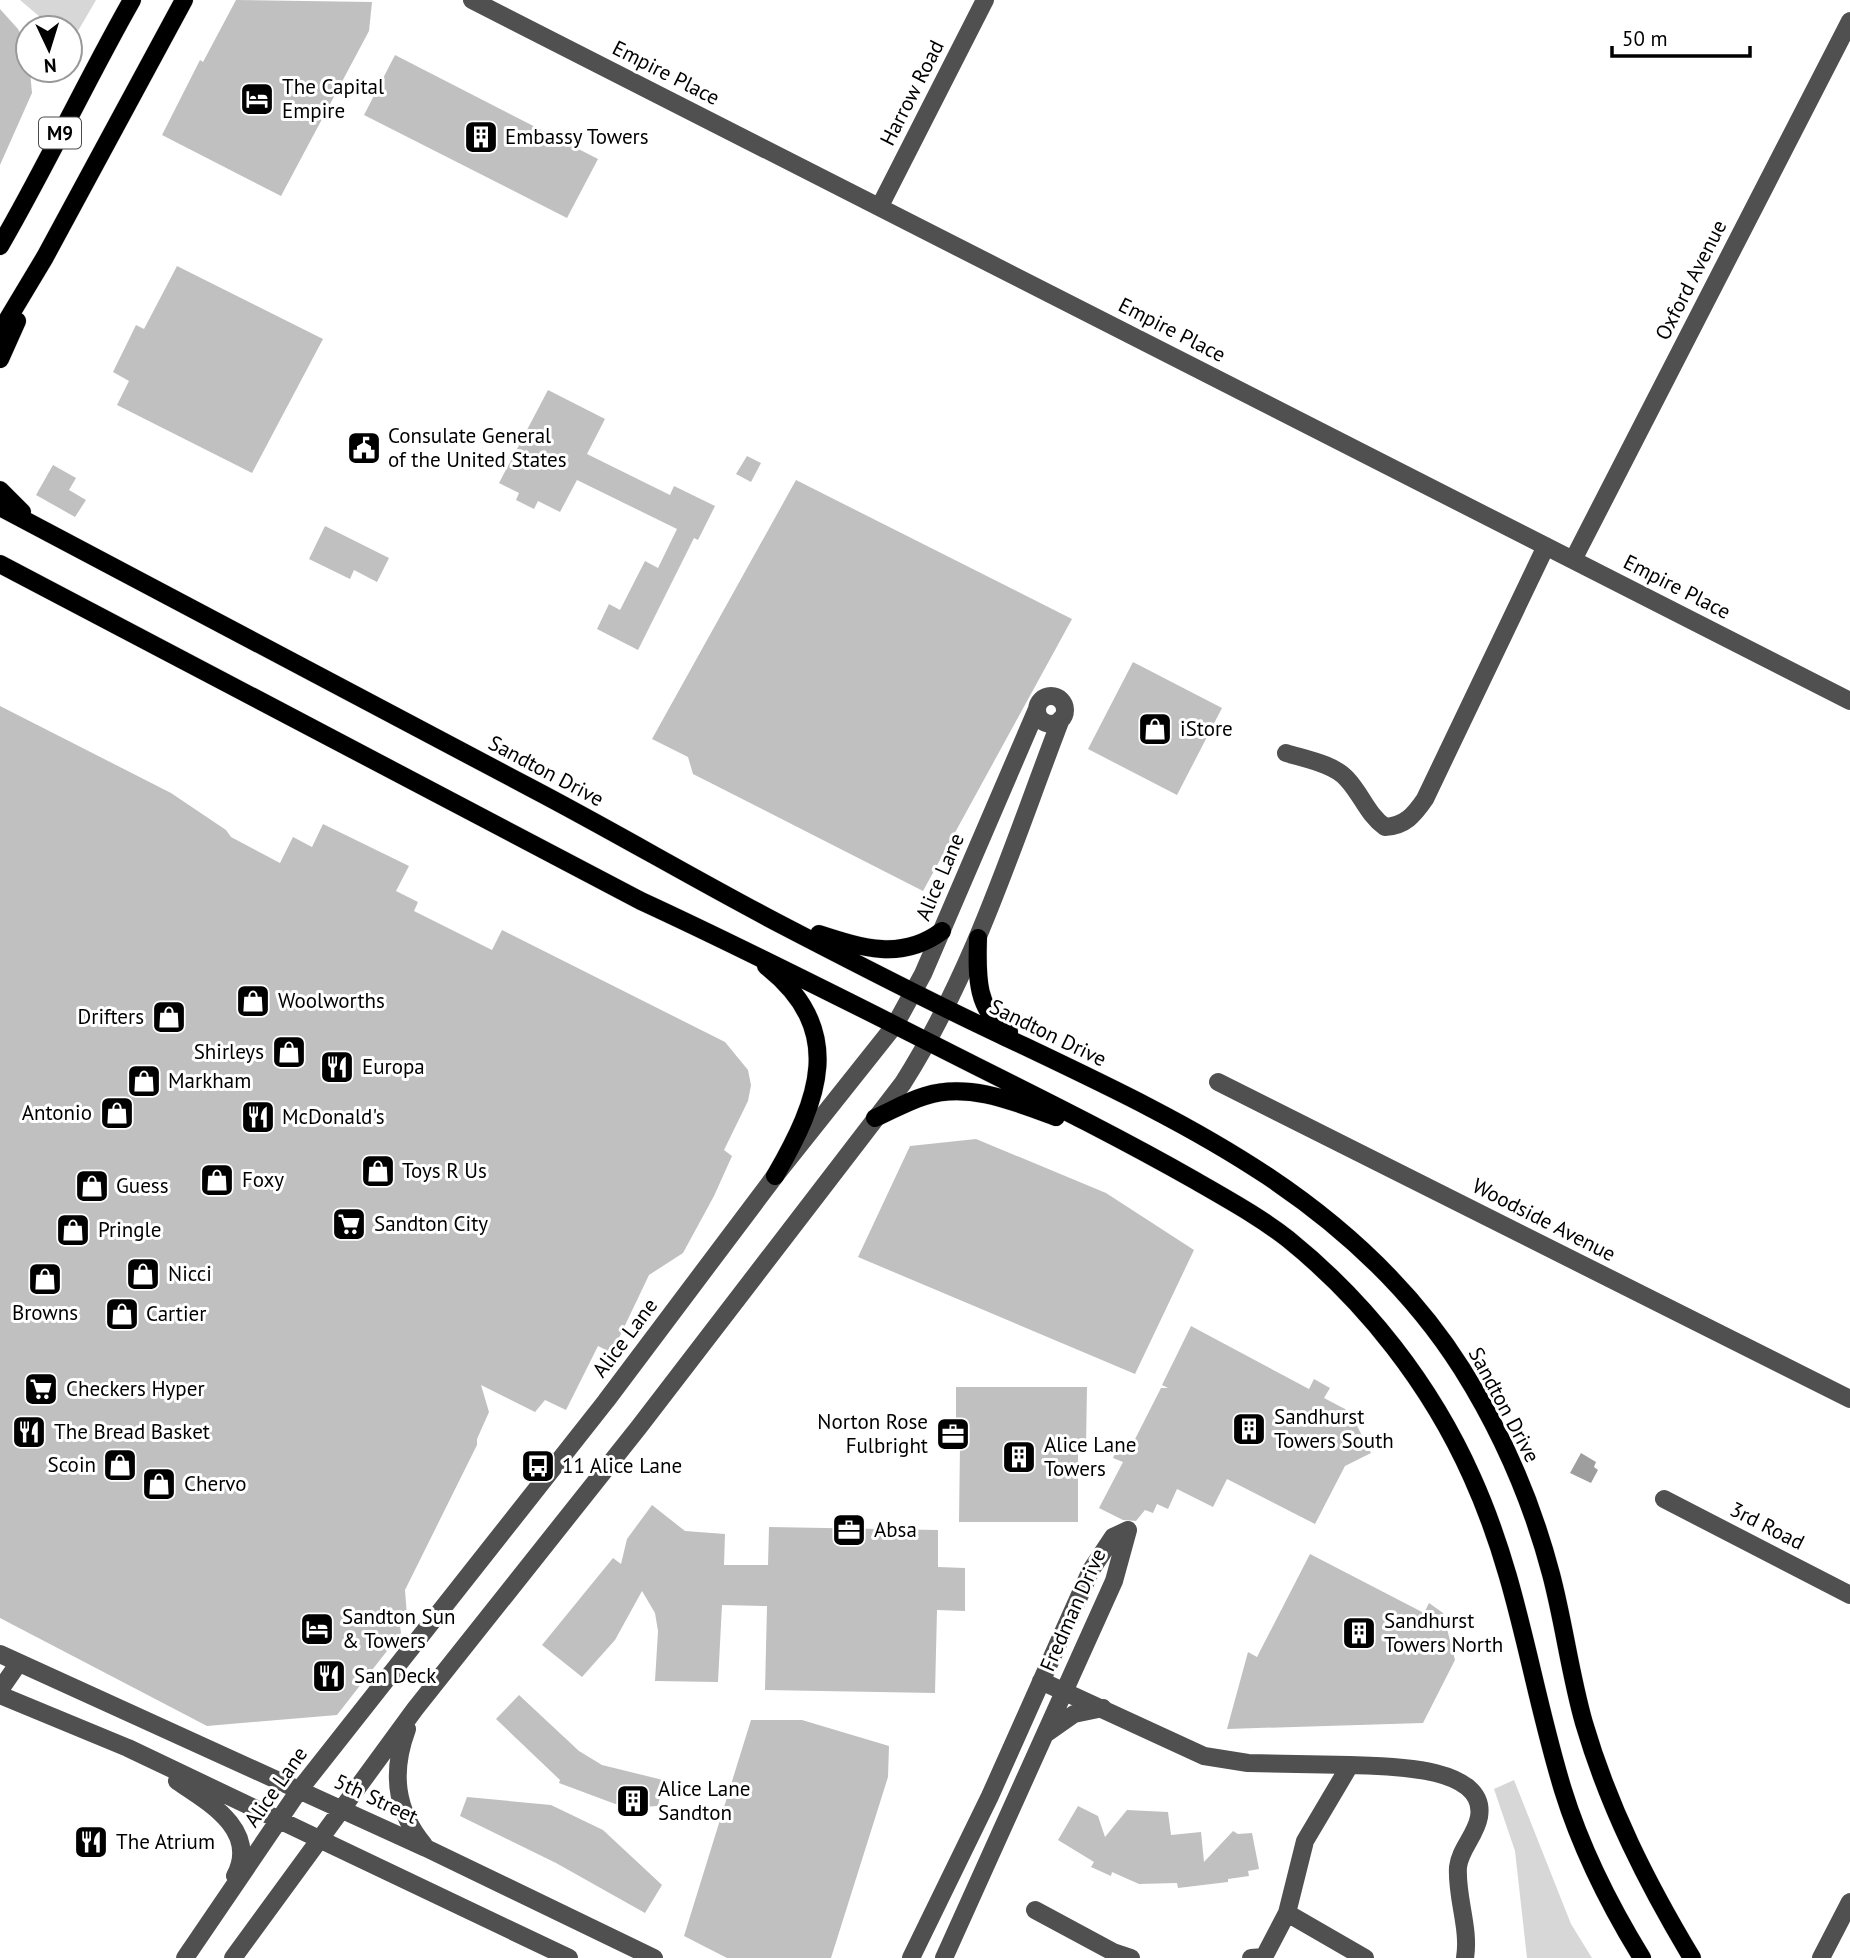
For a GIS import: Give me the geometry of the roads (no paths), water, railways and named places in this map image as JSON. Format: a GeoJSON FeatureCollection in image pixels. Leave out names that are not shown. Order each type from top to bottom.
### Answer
{"type":"FeatureCollection","features":[{"type":"Feature","properties":{"kind":"main road","name":"M9"},"geometry":{"type":"LineString","coordinates":[[0,246],[27,200],[80,91],[132,0]]}},
{"type":"Feature","properties":{"kind":"main road","name":"M9"},"geometry":{"type":"LineString","coordinates":[[0,332],[45,257],[184,0]]}},
{"type":"Feature","properties":{"kind":"main road"},"geometry":{"type":"LineString","coordinates":[[0,359],[45,257]]}},
{"type":"Feature","properties":{"kind":"main road"},"geometry":{"type":"LineString","coordinates":[[0,490],[20,510],[69,544]]}},
{"type":"Feature","properties":{"kind":"main road","name":"Sandton Drive"},"geometry":{"type":"LineString","coordinates":[[0,506],[531,788],[778,923],[1188,1128],[1289,1188],[1361,1247],[1415,1306],[1461,1367],[1495,1428],[1525,1493],[1550,1571],[1583,1719],[1611,1805],[1648,1884],[1692,1958]]}},
{"type":"Feature","properties":{"kind":"main road"},"geometry":{"type":"LineString","coordinates":[[0,564],[641,901],[742,947],[1138,1148],[1285,1236],[1330,1276],[1409,1368],[1444,1421],[1494,1528],[1527,1637],[1549,1742],[1564,1794],[1602,1885],[1642,1958]]}},
{"type":"Feature","properties":{"kind":"main road"},"geometry":{"type":"LineString","coordinates":[[0,575],[105,620]]}},
{"type":"Feature","properties":{"kind":"main road"},"geometry":{"type":"LineString","coordinates":[[778,923],[873,950],[890,951],[918,945],[942,931]]}},
{"type":"Feature","properties":{"kind":"main road"},"geometry":{"type":"LineString","coordinates":[[978,938],[978,987],[989,1013],[999,1026],[1047,1057]]}},
{"type":"Feature","properties":{"kind":"main road"},"geometry":{"type":"LineString","coordinates":[[742,947],[796,995],[810,1015],[816,1032],[819,1061],[816,1086],[797,1138],[775,1176]]}},
{"type":"Feature","properties":{"kind":"main road"},"geometry":{"type":"LineString","coordinates":[[875,1118],[924,1096],[948,1091],[974,1092],[1007,1099],[1138,1148]]}},
{"type":"Feature","properties":{"kind":"street","name":"Empire Place"},"geometry":{"type":"LineString","coordinates":[[472,0],[1850,701]]}},
{"type":"Feature","properties":{"kind":"street","name":"Harrow Road"},"geometry":{"type":"LineString","coordinates":[[880,206],[985,0]]}},
{"type":"Feature","properties":{"kind":"street","name":"Oxford Avenue"},"geometry":{"type":"LineString","coordinates":[[1573,560],[1850,21]]}},
{"type":"Feature","properties":{"kind":"street"},"geometry":{"type":"LineString","coordinates":[[1286,753],[1331,768],[1346,777],[1372,817],[1385,827],[1396,826],[1413,817],[1425,799],[1546,546]]}},
{"type":"Feature","properties":{"kind":"street","name":"Alice Lane"},"geometry":{"type":"LineString","coordinates":[[186,1958],[300,1789],[607,1401],[775,1176],[895,1025],[915,992],[1037,709],[1043,698],[1056,696],[1065,706],[1062,719],[978,938]]}},
{"type":"Feature","properties":{"kind":"street"},"geometry":{"type":"LineString","coordinates":[[233,1958],[415,1709],[639,1427],[875,1118],[929,1042],[978,938]]}},
{"type":"Feature","properties":{"kind":"street","name":"Woodside Avenue"},"geometry":{"type":"LineString","coordinates":[[1218,1082],[1850,1399]]}},
{"type":"Feature","properties":{"kind":"street","name":"3rd Road"},"geometry":{"type":"LineString","coordinates":[[1664,1499],[1850,1595]]}},
{"type":"Feature","properties":{"kind":"street","name":"Fredman Drive"},"geometry":{"type":"LineString","coordinates":[[911,1958],[1102,1551],[1113,1537],[1128,1530],[1114,1581],[944,1958]]}},
{"type":"Feature","properties":{"kind":"street"},"geometry":{"type":"LineString","coordinates":[[1064,1630],[1086,1640]]}},
{"type":"Feature","properties":{"kind":"street","name":"5th Street"},"geometry":{"type":"LineString","coordinates":[[0,1654],[300,1789],[653,1958]]}},
{"type":"Feature","properties":{"kind":"street"},"geometry":{"type":"LineString","coordinates":[[18,1664],[0,1692],[128,1748],[569,1958]]}},
{"type":"Feature","properties":{"kind":"street"},"geometry":{"type":"LineString","coordinates":[[1041,1681],[1064,1689],[1204,1756],[1248,1763],[1411,1768],[1444,1776],[1473,1789],[1480,1803],[1479,1820],[1459,1863],[1458,1871],[1465,1958]]}},
{"type":"Feature","properties":{"kind":"street"},"geometry":{"type":"LineString","coordinates":[[1044,1737],[1061,1720],[1103,1708]]}},
{"type":"Feature","properties":{"kind":"street"},"geometry":{"type":"LineString","coordinates":[[415,1709],[401,1744],[396,1771],[398,1792],[410,1828],[426,1848]]}},
{"type":"Feature","properties":{"kind":"street"},"geometry":{"type":"LineString","coordinates":[[128,1748],[218,1810],[237,1832],[242,1858],[213,1920]]}},
{"type":"Feature","properties":{"kind":"street"},"geometry":{"type":"LineString","coordinates":[[1251,1958],[1264,1958],[1286,1913],[1305,1840],[1350,1765]]}},
{"type":"Feature","properties":{"kind":"street"},"geometry":{"type":"LineString","coordinates":[[1821,1958],[1850,1902]]}},
{"type":"Feature","properties":{"kind":"street"},"geometry":{"type":"LineString","coordinates":[[1035,1910],[1113,1952],[1131,1958]]}},
{"type":"Feature","properties":{"kind":"street"},"geometry":{"type":"LineString","coordinates":[[1286,1913],[1365,1958]]}},
{"type":"Feature","properties":{"kind":"place","name":"The Capital Empire"},"geometry":{"type":"Point","coordinates":[257,99]}},
{"type":"Feature","properties":{"kind":"place","name":"Embassy Towers"},"geometry":{"type":"Point","coordinates":[481,137]}},
{"type":"Feature","properties":{"kind":"place","name":"Consulate General of the United States"},"geometry":{"type":"Point","coordinates":[364,448]}},
{"type":"Feature","properties":{"kind":"place","name":"iStore"},"geometry":{"type":"Point","coordinates":[1155,729]}},
{"type":"Feature","properties":{"kind":"place","name":"Woolworths"},"geometry":{"type":"Point","coordinates":[253,1001]}},
{"type":"Feature","properties":{"kind":"place","name":"Drifters"},"geometry":{"type":"Point","coordinates":[169,1017]}},
{"type":"Feature","properties":{"kind":"place","name":"Shirleys"},"geometry":{"type":"Point","coordinates":[289,1052]}},
{"type":"Feature","properties":{"kind":"place","name":"Europa"},"geometry":{"type":"Point","coordinates":[337,1067]}},
{"type":"Feature","properties":{"kind":"place","name":"Markham"},"geometry":{"type":"Point","coordinates":[144,1081]}},
{"type":"Feature","properties":{"kind":"place","name":"Antonio"},"geometry":{"type":"Point","coordinates":[117,1113]}},
{"type":"Feature","properties":{"kind":"place","name":"McDonald's"},"geometry":{"type":"Point","coordinates":[258,1117]}},
{"type":"Feature","properties":{"kind":"place","name":"Toys R Us"},"geometry":{"type":"Point","coordinates":[378,1171]}},
{"type":"Feature","properties":{"kind":"place","name":"Foxy"},"geometry":{"type":"Point","coordinates":[217,1180]}},
{"type":"Feature","properties":{"kind":"place","name":"Guess"},"geometry":{"type":"Point","coordinates":[92,1186]}},
{"type":"Feature","properties":{"kind":"place","name":"Sandton City"},"geometry":{"type":"Point","coordinates":[349,1224]}},
{"type":"Feature","properties":{"kind":"place","name":"Pringle"},"geometry":{"type":"Point","coordinates":[73,1230]}},
{"type":"Feature","properties":{"kind":"place","name":"Nicci"},"geometry":{"type":"Point","coordinates":[143,1274]}},
{"type":"Feature","properties":{"kind":"place","name":"Browns"},"geometry":{"type":"Point","coordinates":[45,1279]}},
{"type":"Feature","properties":{"kind":"place","name":"Cartier"},"geometry":{"type":"Point","coordinates":[122,1314]}},
{"type":"Feature","properties":{"kind":"place","name":"Checkers Hyper"},"geometry":{"type":"Point","coordinates":[41,1389]}},
{"type":"Feature","properties":{"kind":"place","name":"Sandhurst Towers South"},"geometry":{"type":"Point","coordinates":[1249,1429]}},
{"type":"Feature","properties":{"kind":"place","name":"The Bread Basket"},"geometry":{"type":"Point","coordinates":[29,1432]}},
{"type":"Feature","properties":{"kind":"place","name":"Norton Rose Fulbright"},"geometry":{"type":"Point","coordinates":[953,1434]}},
{"type":"Feature","properties":{"kind":"place","name":"Alice Lane Towers"},"geometry":{"type":"Point","coordinates":[1019,1457]}},
{"type":"Feature","properties":{"kind":"place","name":"Scoin"},"geometry":{"type":"Point","coordinates":[120,1465]}},
{"type":"Feature","properties":{"kind":"place","name":"11 Alice Lane"},"geometry":{"type":"Point","coordinates":[538,1466]}},
{"type":"Feature","properties":{"kind":"place","name":"Chervo"},"geometry":{"type":"Point","coordinates":[159,1484]}},
{"type":"Feature","properties":{"kind":"place","name":"Absa"},"geometry":{"type":"Point","coordinates":[849,1530]}},
{"type":"Feature","properties":{"kind":"place","name":"Sandton Sun & Towers"},"geometry":{"type":"Point","coordinates":[317,1629]}},
{"type":"Feature","properties":{"kind":"place","name":"Sandhurst Towers North"},"geometry":{"type":"Point","coordinates":[1359,1633]}},
{"type":"Feature","properties":{"kind":"place","name":"San Deck"},"geometry":{"type":"Point","coordinates":[329,1676]}},
{"type":"Feature","properties":{"kind":"place","name":"Alice Lane Sandton"},"geometry":{"type":"Point","coordinates":[633,1801]}},
{"type":"Feature","properties":{"kind":"place","name":"The Atrium"},"geometry":{"type":"Point","coordinates":[91,1842]}}]}
